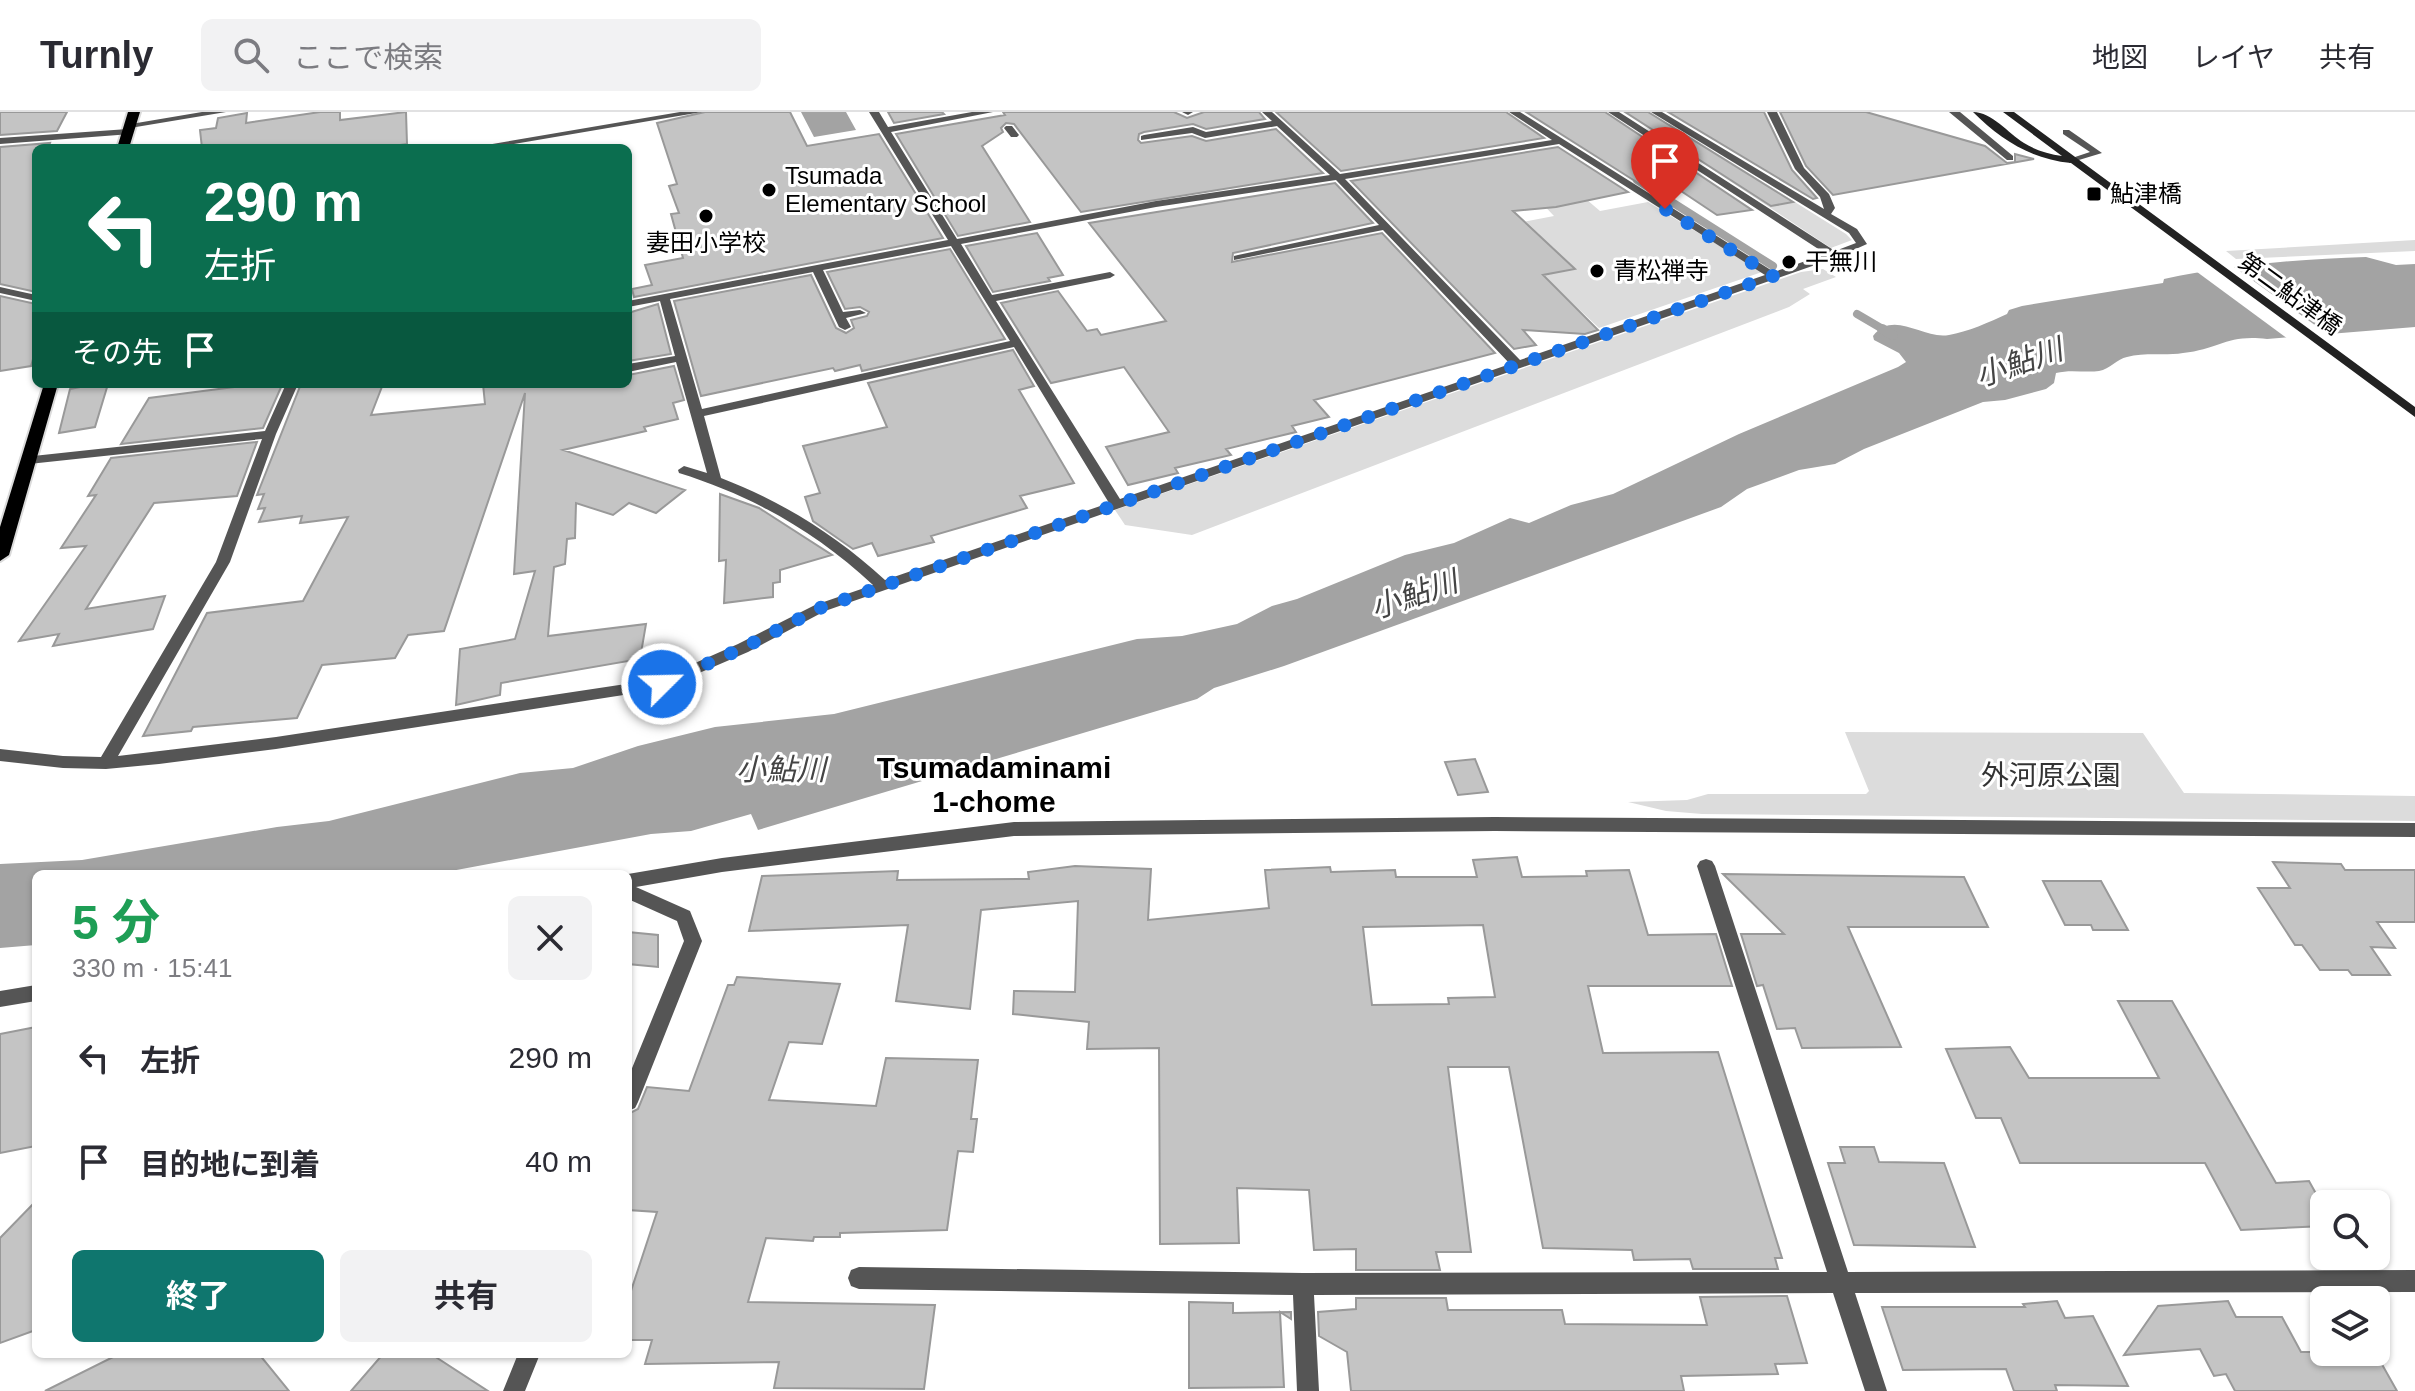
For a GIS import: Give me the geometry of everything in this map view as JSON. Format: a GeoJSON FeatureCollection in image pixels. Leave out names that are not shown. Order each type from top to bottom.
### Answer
{"type":"FeatureCollection","features":[{"type":"Feature","properties":{"kind":"main road"},"geometry":{"type":"LineString","coordinates":[[1978,112],[2026,151],[2072,161]]}},
{"type":"Feature","properties":{"kind":"main road","name":"第二鮎津橋"},"geometry":{"type":"LineString","coordinates":[[2008,112],[2415,413]]}},
{"type":"Feature","properties":{"kind":"main road"},"geometry":{"type":"LineString","coordinates":[[124,144],[131,123]]}},
{"type":"Feature","properties":{"kind":"main road"},"geometry":{"type":"LineString","coordinates":[[0,555],[50,388]]}},
{"type":"Feature","properties":{"kind":"street"},"geometry":{"type":"LineString","coordinates":[[0,141],[221,112]]}},
{"type":"Feature","properties":{"kind":"street"},"geometry":{"type":"LineString","coordinates":[[612,112],[616,125]]}},
{"type":"Feature","properties":{"kind":"street"},"geometry":{"type":"LineString","coordinates":[[499,144],[697,112]]}},
{"type":"Feature","properties":{"kind":"street"},"geometry":{"type":"LineString","coordinates":[[874,112],[1116,504]]}},
{"type":"Feature","properties":{"kind":"street"},"geometry":{"type":"LineString","coordinates":[[884,130],[988,112]]}},
{"type":"Feature","properties":{"kind":"street"},"geometry":{"type":"LineString","coordinates":[[1267,112],[1338,177],[1518,365]]}},
{"type":"Feature","properties":{"kind":"street"},"geometry":{"type":"LineString","coordinates":[[1514,112],[1773,276]]}},
{"type":"Feature","properties":{"kind":"street"},"geometry":{"type":"LineString","coordinates":[[1613,112],[1834,255]]}},
{"type":"Feature","properties":{"kind":"street"},"geometry":{"type":"LineString","coordinates":[[0,755],[106,763],[288,741],[662,684],[743,648],[820,608],[1862,244],[1853,231],[1656,112]]}},
{"type":"Feature","properties":{"kind":"street"},"geometry":{"type":"LineString","coordinates":[[1772,112],[1800,169],[1825,196],[1830,208],[1826,214]]}},
{"type":"Feature","properties":{"kind":"street"},"geometry":{"type":"LineString","coordinates":[[1954,112],[2010,158]]}},
{"type":"Feature","properties":{"kind":"street"},"geometry":{"type":"LineString","coordinates":[[1639,129],[1672,122]]}},
{"type":"Feature","properties":{"kind":"street"},"geometry":{"type":"LineString","coordinates":[[1144,138],[1193,130],[1205,135],[1278,123]]}},
{"type":"Feature","properties":{"kind":"street"},"geometry":{"type":"LineString","coordinates":[[2066,132],[2097,153],[2072,161]]}},
{"type":"Feature","properties":{"kind":"street"},"geometry":{"type":"LineString","coordinates":[[1217,133],[1225,142]]}},
{"type":"Feature","properties":{"kind":"street"},"geometry":{"type":"LineString","coordinates":[[632,303],[1156,204],[1557,142]]}},
{"type":"Feature","properties":{"kind":"street"},"geometry":{"type":"LineString","coordinates":[[1238,258],[1262,258],[1385,227]]}},
{"type":"Feature","properties":{"kind":"street"},"geometry":{"type":"LineString","coordinates":[[816,268],[842,322],[860,313]]}},
{"type":"Feature","properties":{"kind":"street"},"geometry":{"type":"LineString","coordinates":[[989,299],[1110,275]]}},
{"type":"Feature","properties":{"kind":"street"},"geometry":{"type":"LineString","coordinates":[[0,290],[32,297]]}},
{"type":"Feature","properties":{"kind":"street"},"geometry":{"type":"LineString","coordinates":[[664,297],[715,479]]}},
{"type":"Feature","properties":{"kind":"street"},"geometry":{"type":"LineString","coordinates":[[698,414],[1018,343]]}},
{"type":"Feature","properties":{"kind":"street"},"geometry":{"type":"LineString","coordinates":[[632,367],[680,358]]}},
{"type":"Feature","properties":{"kind":"street"},"geometry":{"type":"LineString","coordinates":[[106,763],[223,562],[290,388]]}},
{"type":"Feature","properties":{"kind":"street"},"geometry":{"type":"LineString","coordinates":[[29,460],[270,434]]}},
{"type":"Feature","properties":{"kind":"street"},"geometry":{"type":"LineString","coordinates":[[684,470],[715,479],[806,522],[844,550],[883,586]]}},
{"type":"Feature","properties":{"kind":"street"},"geometry":{"type":"LineString","coordinates":[[632,880],[722,865],[1014,829],[1527,824],[2415,830]]}},
{"type":"Feature","properties":{"kind":"street"},"geometry":{"type":"LineString","coordinates":[[1706,866],[1876,1391]]}},
{"type":"Feature","properties":{"kind":"street"},"geometry":{"type":"LineString","coordinates":[[632,893],[684,916],[693,941],[632,1092]]}},
{"type":"Feature","properties":{"kind":"street"},"geometry":{"type":"LineString","coordinates":[[0,999],[32,994]]}},
{"type":"Feature","properties":{"kind":"street"},"geometry":{"type":"LineString","coordinates":[[859,1278],[1303,1284],[1840,1285],[2415,1281]]}},
{"type":"Feature","properties":{"kind":"street"},"geometry":{"type":"LineString","coordinates":[[1303,1284],[1308,1391]]}},
{"type":"Feature","properties":{"kind":"street"},"geometry":{"type":"LineString","coordinates":[[514,1391],[527,1358]]}},
{"type":"Feature","properties":{"kind":"green space"},"geometry":{"type":"Polygon","coordinates":[[[1670,124],[1852,240],[1831,248],[1651,129],[1670,124]]]}},
{"type":"Feature","properties":{"kind":"green space"},"geometry":{"type":"Polygon","coordinates":[[[1573,188],[1600,211],[1648,202],[1762,272],[1599,328],[1521,255],[1522,222],[1554,216],[1534,195],[1573,188]]]}},
{"type":"Feature","properties":{"kind":"green space"},"geometry":{"type":"Polygon","coordinates":[[[2415,240],[2415,251],[2236,259],[2226,251],[2415,240]]]}},
{"type":"Feature","properties":{"kind":"green space"},"geometry":{"type":"Polygon","coordinates":[[[1823,269],[1836,277],[1803,289],[1810,294],[1789,307],[1192,535],[1125,525],[1115,510],[1801,272],[1823,269]]]}},
{"type":"Feature","properties":{"kind":"green space","name":"外河原公園"},"geometry":{"type":"Polygon","coordinates":[[[1845,732],[2143,733],[2184,793],[2415,796],[2415,821],[1702,814],[1666,811],[1628,802],[1687,800],[1708,794],[1866,794],[1869,791],[1845,732]]]}},
{"type":"Feature","properties":{"kind":"water"},"geometry":{"type":"Polygon","coordinates":[[[801,112],[846,112],[856,130],[814,137],[801,112]]]}},
{"type":"Feature","properties":{"kind":"water","name":"小鮎川"},"geometry":{"type":"Polygon","coordinates":[[[2366,257],[2396,265],[2415,264],[2415,327],[2233,340],[2196,351],[2127,357],[2099,371],[2056,373],[2054,383],[2046,389],[2005,400],[1983,402],[1864,449],[1835,464],[1799,470],[1747,489],[1721,507],[1284,666],[1214,688],[1197,699],[758,830],[751,814],[691,831],[651,834],[457,870],[32,870],[32,945],[0,948],[0,864],[82,860],[329,821],[520,773],[573,768],[638,746],[715,727],[834,714],[1137,639],[1182,636],[1237,624],[1272,606],[1297,599],[1405,555],[1454,543],[1510,518],[1529,523],[1571,505],[1613,494],[1739,434],[1898,367],[1906,362],[1899,353],[1874,340],[1873,336],[1881,328],[1899,325],[1949,335],[2022,306],[2163,283],[2164,279],[2214,270],[2366,257]]]}},
{"type":"Feature","properties":{"kind":"pier"},"geometry":{"type":"Polygon","coordinates":[[[2230,264],[2330,336],[2288,339],[2193,269],[2230,264]]]}},
{"type":"Feature","properties":{"kind":"building"},"geometry":{"type":"Polygon","coordinates":[[[0,112],[67,112],[57,131],[0,135],[0,112]]]}},
{"type":"Feature","properties":{"kind":"building"},"geometry":{"type":"Polygon","coordinates":[[[320,112],[340,112],[340,120],[406,112],[407,144],[202,144],[200,130],[216,128],[218,118],[247,113],[246,123],[320,112]]]}},
{"type":"Feature","properties":{"kind":"building","name":"Tsumada Elementary School"},"geometry":{"type":"Polygon","coordinates":[[[705,112],[790,112],[807,146],[879,134],[943,238],[634,297],[632,289],[652,285],[645,265],[683,258],[671,214],[679,213],[669,186],[677,184],[657,123],[705,112]]]}},
{"type":"Feature","properties":{"kind":"building"},"geometry":{"type":"Polygon","coordinates":[[[888,112],[942,112],[944,114],[894,123],[888,112]]]}},
{"type":"Feature","properties":{"kind":"building"},"geometry":{"type":"Polygon","coordinates":[[[1003,112],[1174,112],[1187,118],[1204,112],[1259,112],[1265,119],[1206,129],[1193,124],[1144,132],[1139,134],[1138,140],[1141,143],[1192,136],[1206,141],[1276,129],[1323,173],[1081,212],[1014,124],[1006,123],[1001,128],[1003,132],[982,146],[1030,222],[958,236],[896,134],[1005,115],[1003,112]]]}},
{"type":"Feature","properties":{"kind":"building"},"geometry":{"type":"Polygon","coordinates":[[[1276,112],[1506,112],[1544,138],[1341,171],[1276,112]]]}},
{"type":"Feature","properties":{"kind":"building"},"geometry":{"type":"Polygon","coordinates":[[[1526,112],[1605,112],[1752,210],[1717,215],[1669,183],[1646,188],[1526,112]]]}},
{"type":"Feature","properties":{"kind":"building"},"geometry":{"type":"Polygon","coordinates":[[[1625,112],[1648,112],[1793,202],[1771,206],[1625,112]]]}},
{"type":"Feature","properties":{"kind":"building"},"geometry":{"type":"Polygon","coordinates":[[[1668,112],[1764,112],[1792,170],[1817,198],[1813,199],[1668,112]]]}},
{"type":"Feature","properties":{"kind":"building"},"geometry":{"type":"Polygon","coordinates":[[[1780,112],[1866,112],[1985,146],[2007,163],[2015,162],[2015,154],[2034,159],[1833,195],[1806,166],[1780,112]]]}},
{"type":"Feature","properties":{"kind":"building"},"geometry":{"type":"Polygon","coordinates":[[[32,144],[32,291],[0,284],[0,147],[32,144]]]}},
{"type":"Feature","properties":{"kind":"building"},"geometry":{"type":"Polygon","coordinates":[[[1558,147],[1628,192],[1556,207],[1513,211],[1575,269],[1543,275],[1598,330],[1585,334],[1523,330],[1536,345],[1514,349],[1351,181],[1558,147]]]}},
{"type":"Feature","properties":{"kind":"building"},"geometry":{"type":"Polygon","coordinates":[[[1335,183],[1373,223],[1233,253],[1232,262],[1382,233],[1495,353],[1314,400],[1329,417],[1292,426],[1296,432],[1226,449],[1231,455],[1175,468],[1178,473],[1128,485],[1106,447],[1169,432],[1124,367],[1051,383],[1001,303],[1058,291],[1087,331],[1097,329],[1101,335],[1166,321],[1089,223],[1335,183]]]}},
{"type":"Feature","properties":{"kind":"building"},"geometry":{"type":"Polygon","coordinates":[[[1037,233],[1063,275],[1048,278],[1050,281],[993,292],[966,246],[1037,233]]]}},
{"type":"Feature","properties":{"kind":"building"},"geometry":{"type":"Polygon","coordinates":[[[950,249],[1005,339],[862,371],[860,365],[835,371],[833,368],[701,396],[674,301],[811,275],[836,328],[846,333],[854,328],[851,320],[867,316],[869,312],[860,307],[845,309],[827,272],[950,249]]]}},
{"type":"Feature","properties":{"kind":"building"},"geometry":{"type":"Polygon","coordinates":[[[0,296],[32,303],[31,366],[0,371],[0,296]]]}},
{"type":"Feature","properties":{"kind":"building"},"geometry":{"type":"Polygon","coordinates":[[[658,304],[671,354],[632,360],[632,312],[658,304]]]}},
{"type":"Feature","properties":{"kind":"building"},"geometry":{"type":"Polygon","coordinates":[[[1013,350],[1034,386],[1019,390],[1074,483],[1020,496],[1027,508],[931,536],[934,542],[878,556],[872,543],[853,549],[813,521],[805,497],[820,493],[803,446],[887,427],[868,383],[1013,350]]]}},
{"type":"Feature","properties":{"kind":"building"},"geometry":{"type":"Polygon","coordinates":[[[674,366],[684,400],[673,403],[678,419],[644,427],[646,431],[563,450],[685,490],[656,513],[629,503],[613,515],[576,503],[575,538],[567,539],[565,564],[554,567],[548,636],[646,624],[640,659],[501,683],[500,695],[456,705],[460,649],[515,639],[535,571],[514,574],[525,393],[444,631],[408,635],[395,658],[322,665],[297,718],[193,727],[191,731],[143,736],[207,613],[303,601],[348,517],[300,523],[302,516],[259,522],[265,508],[258,509],[264,494],[257,495],[299,388],[381,388],[371,415],[485,404],[483,388],[632,388],[632,374],[674,366]]]}},
{"type":"Feature","properties":{"kind":"building"},"geometry":{"type":"Polygon","coordinates":[[[107,388],[95,427],[59,433],[70,389],[107,388]]]}},
{"type":"Feature","properties":{"kind":"building"},"geometry":{"type":"Polygon","coordinates":[[[226,388],[281,388],[263,428],[121,444],[149,398],[226,388]]]}},
{"type":"Feature","properties":{"kind":"building"},"geometry":{"type":"Polygon","coordinates":[[[257,442],[237,496],[154,503],[86,609],[165,596],[153,629],[53,646],[59,634],[19,641],[86,546],[61,548],[96,495],[88,496],[111,458],[257,442]]]}},
{"type":"Feature","properties":{"kind":"building"},"geometry":{"type":"Polygon","coordinates":[[[720,494],[759,508],[832,555],[780,570],[780,582],[773,583],[773,597],[724,603],[726,560],[719,561],[720,494]]]}},
{"type":"Feature","properties":{"kind":"building"},"geometry":{"type":"Polygon","coordinates":[[[1475,759],[1488,792],[1458,795],[1445,762],[1475,759]]]}},
{"type":"Feature","properties":{"kind":"building"},"geometry":{"type":"Polygon","coordinates":[[[1517,857],[1522,877],[1587,876],[1586,871],[1629,870],[1648,935],[1716,934],[1732,986],[1588,986],[1603,1053],[1718,1052],[1782,1258],[1775,1258],[1778,1269],[1693,1269],[1690,1259],[1634,1260],[1632,1250],[1543,1248],[1509,1067],[1448,1067],[1471,1252],[1436,1252],[1440,1270],[1356,1270],[1356,1249],[1314,1250],[1309,1190],[1237,1188],[1239,1243],[1160,1244],[1159,1048],[1087,1049],[1089,1022],[1013,1014],[1014,991],[1075,992],[1078,901],[981,910],[970,1009],[896,1001],[908,925],[749,931],[762,876],[898,871],[897,880],[1029,879],[1028,872],[1075,866],[1151,869],[1148,920],[1269,908],[1265,870],[1330,867],[1331,872],[1395,870],[1396,877],[1477,877],[1473,860],[1517,857]],[[1483,925],[1363,927],[1372,1005],[1449,1004],[1448,998],[1495,997],[1483,925]]]}},
{"type":"Feature","properties":{"kind":"building"},"geometry":{"type":"Polygon","coordinates":[[[2273,862],[2341,864],[2345,870],[2415,870],[2415,922],[2377,922],[2395,948],[2371,947],[2390,975],[2352,975],[2348,970],[2320,970],[2302,945],[2295,945],[2258,888],[2290,888],[2273,862]]]}},
{"type":"Feature","properties":{"kind":"building"},"geometry":{"type":"Polygon","coordinates":[[[1723,874],[1964,877],[1988,927],[1848,927],[1901,1047],[1802,1048],[1795,1028],[1777,1029],[1763,985],[1757,986],[1741,934],[1784,934],[1723,874]]]}},
{"type":"Feature","properties":{"kind":"building"},"geometry":{"type":"Polygon","coordinates":[[[2043,881],[2101,881],[2128,930],[2093,930],[2091,925],[2065,925],[2043,881]]]}},
{"type":"Feature","properties":{"kind":"building"},"geometry":{"type":"Polygon","coordinates":[[[632,932],[658,935],[658,967],[632,964],[632,932]]]}},
{"type":"Feature","properties":{"kind":"building"},"geometry":{"type":"Polygon","coordinates":[[[737,977],[840,984],[822,1044],[789,1042],[769,1100],[876,1106],[886,1058],[978,1060],[971,1119],[977,1119],[973,1152],[958,1151],[947,1230],[840,1233],[840,1237],[814,1237],[813,1241],[766,1238],[748,1302],[935,1305],[924,1389],[774,1388],[779,1362],[645,1364],[652,1340],[632,1340],[632,1288],[657,1212],[632,1210],[632,1112],[638,1109],[647,1087],[689,1091],[728,985],[734,985],[737,977]]]}},
{"type":"Feature","properties":{"kind":"building"},"geometry":{"type":"Polygon","coordinates":[[[2118,1001],[2172,1001],[2276,1183],[2309,1181],[2314,1190],[2310,1190],[2310,1227],[2241,1230],[2205,1163],[2020,1163],[2001,1118],[1976,1118],[1946,1049],[2010,1047],[2029,1078],[2159,1078],[2118,1001]]]}},
{"type":"Feature","properties":{"kind":"building"},"geometry":{"type":"Polygon","coordinates":[[[32,1028],[32,1147],[0,1153],[0,1034],[32,1028]]]}},
{"type":"Feature","properties":{"kind":"building"},"geometry":{"type":"Polygon","coordinates":[[[1840,1147],[1874,1147],[1879,1162],[1944,1163],[1975,1247],[1854,1245],[1828,1163],[1845,1163],[1840,1147]]]}},
{"type":"Feature","properties":{"kind":"building"},"geometry":{"type":"Polygon","coordinates":[[[32,1205],[32,1331],[0,1343],[0,1238],[32,1205]]]}},
{"type":"Feature","properties":{"kind":"building"},"geometry":{"type":"Polygon","coordinates":[[[1787,1296],[1807,1363],[1775,1364],[1778,1374],[1681,1376],[1684,1391],[1351,1391],[1347,1352],[1319,1336],[1318,1312],[1356,1309],[1356,1298],[1446,1298],[1448,1310],[1562,1310],[1565,1324],[1707,1325],[1700,1297],[1787,1296]]]}},
{"type":"Feature","properties":{"kind":"building"},"geometry":{"type":"Polygon","coordinates":[[[2057,1301],[2065,1318],[2093,1316],[2128,1386],[2055,1385],[2057,1391],[2014,1391],[2006,1369],[1903,1370],[1882,1307],[2025,1307],[2023,1304],[2057,1301]]]}},
{"type":"Feature","properties":{"kind":"building"},"geometry":{"type":"Polygon","coordinates":[[[2228,1301],[2236,1317],[2282,1317],[2301,1352],[2310,1352],[2310,1366],[2383,1366],[2397,1391],[2235,1391],[2226,1374],[2214,1376],[2200,1349],[2124,1355],[2158,1306],[2228,1301]]]}},
{"type":"Feature","properties":{"kind":"building"},"geometry":{"type":"Polygon","coordinates":[[[1189,1302],[1233,1303],[1233,1313],[1280,1312],[1284,1387],[1189,1388],[1189,1302]]]}},
{"type":"Feature","properties":{"kind":"building"},"geometry":{"type":"Polygon","coordinates":[[[111,1358],[262,1358],[289,1391],[45,1391],[111,1358]]]}},
{"type":"Feature","properties":{"kind":"building"},"geometry":{"type":"Polygon","coordinates":[[[380,1358],[437,1358],[488,1391],[351,1391],[380,1358]]]}},
{"type":"Feature","properties":{"kind":"waterway","name":"干無川"},"geometry":{"type":"LineString","coordinates":[[1637,180],[1773,266]]}},
{"type":"Feature","properties":{"kind":"waterway","name":"干無川"},"geometry":{"type":"LineString","coordinates":[[1857,314],[1886,331]]}},
{"type":"Feature","properties":{"kind":"waterway","name":"干無川"},"geometry":{"type":"LineString","coordinates":[[1882,329],[1893,335]]}},
{"type":"Feature","properties":{"kind":"place","name":"Tsumada Elementary School"},"geometry":{"type":"Point","coordinates":[769,190]}},
{"type":"Feature","properties":{"kind":"place","name":"鮎津橋"},"geometry":{"type":"Point","coordinates":[2094,194]}},
{"type":"Feature","properties":{"kind":"place","name":"妻田小学校"},"geometry":{"type":"Point","coordinates":[706,216]}},
{"type":"Feature","properties":{"kind":"place","name":"干無川"},"geometry":{"type":"Point","coordinates":[1789,262]}},
{"type":"Feature","properties":{"kind":"place","name":"青松禅寺"},"geometry":{"type":"Point","coordinates":[1597,271]}},
{"type":"Feature","properties":{"kind":"district","name":"Tsumadaminami 1-chome"},"geometry":{"type":"Point","coordinates":[994,785]}},
{"type":"Feature","properties":{"kind":"route"},"geometry":{"type":"LineString","coordinates":[[662,684],[743,648],[820,608],[1773,276],[1665,209]]}}]}
